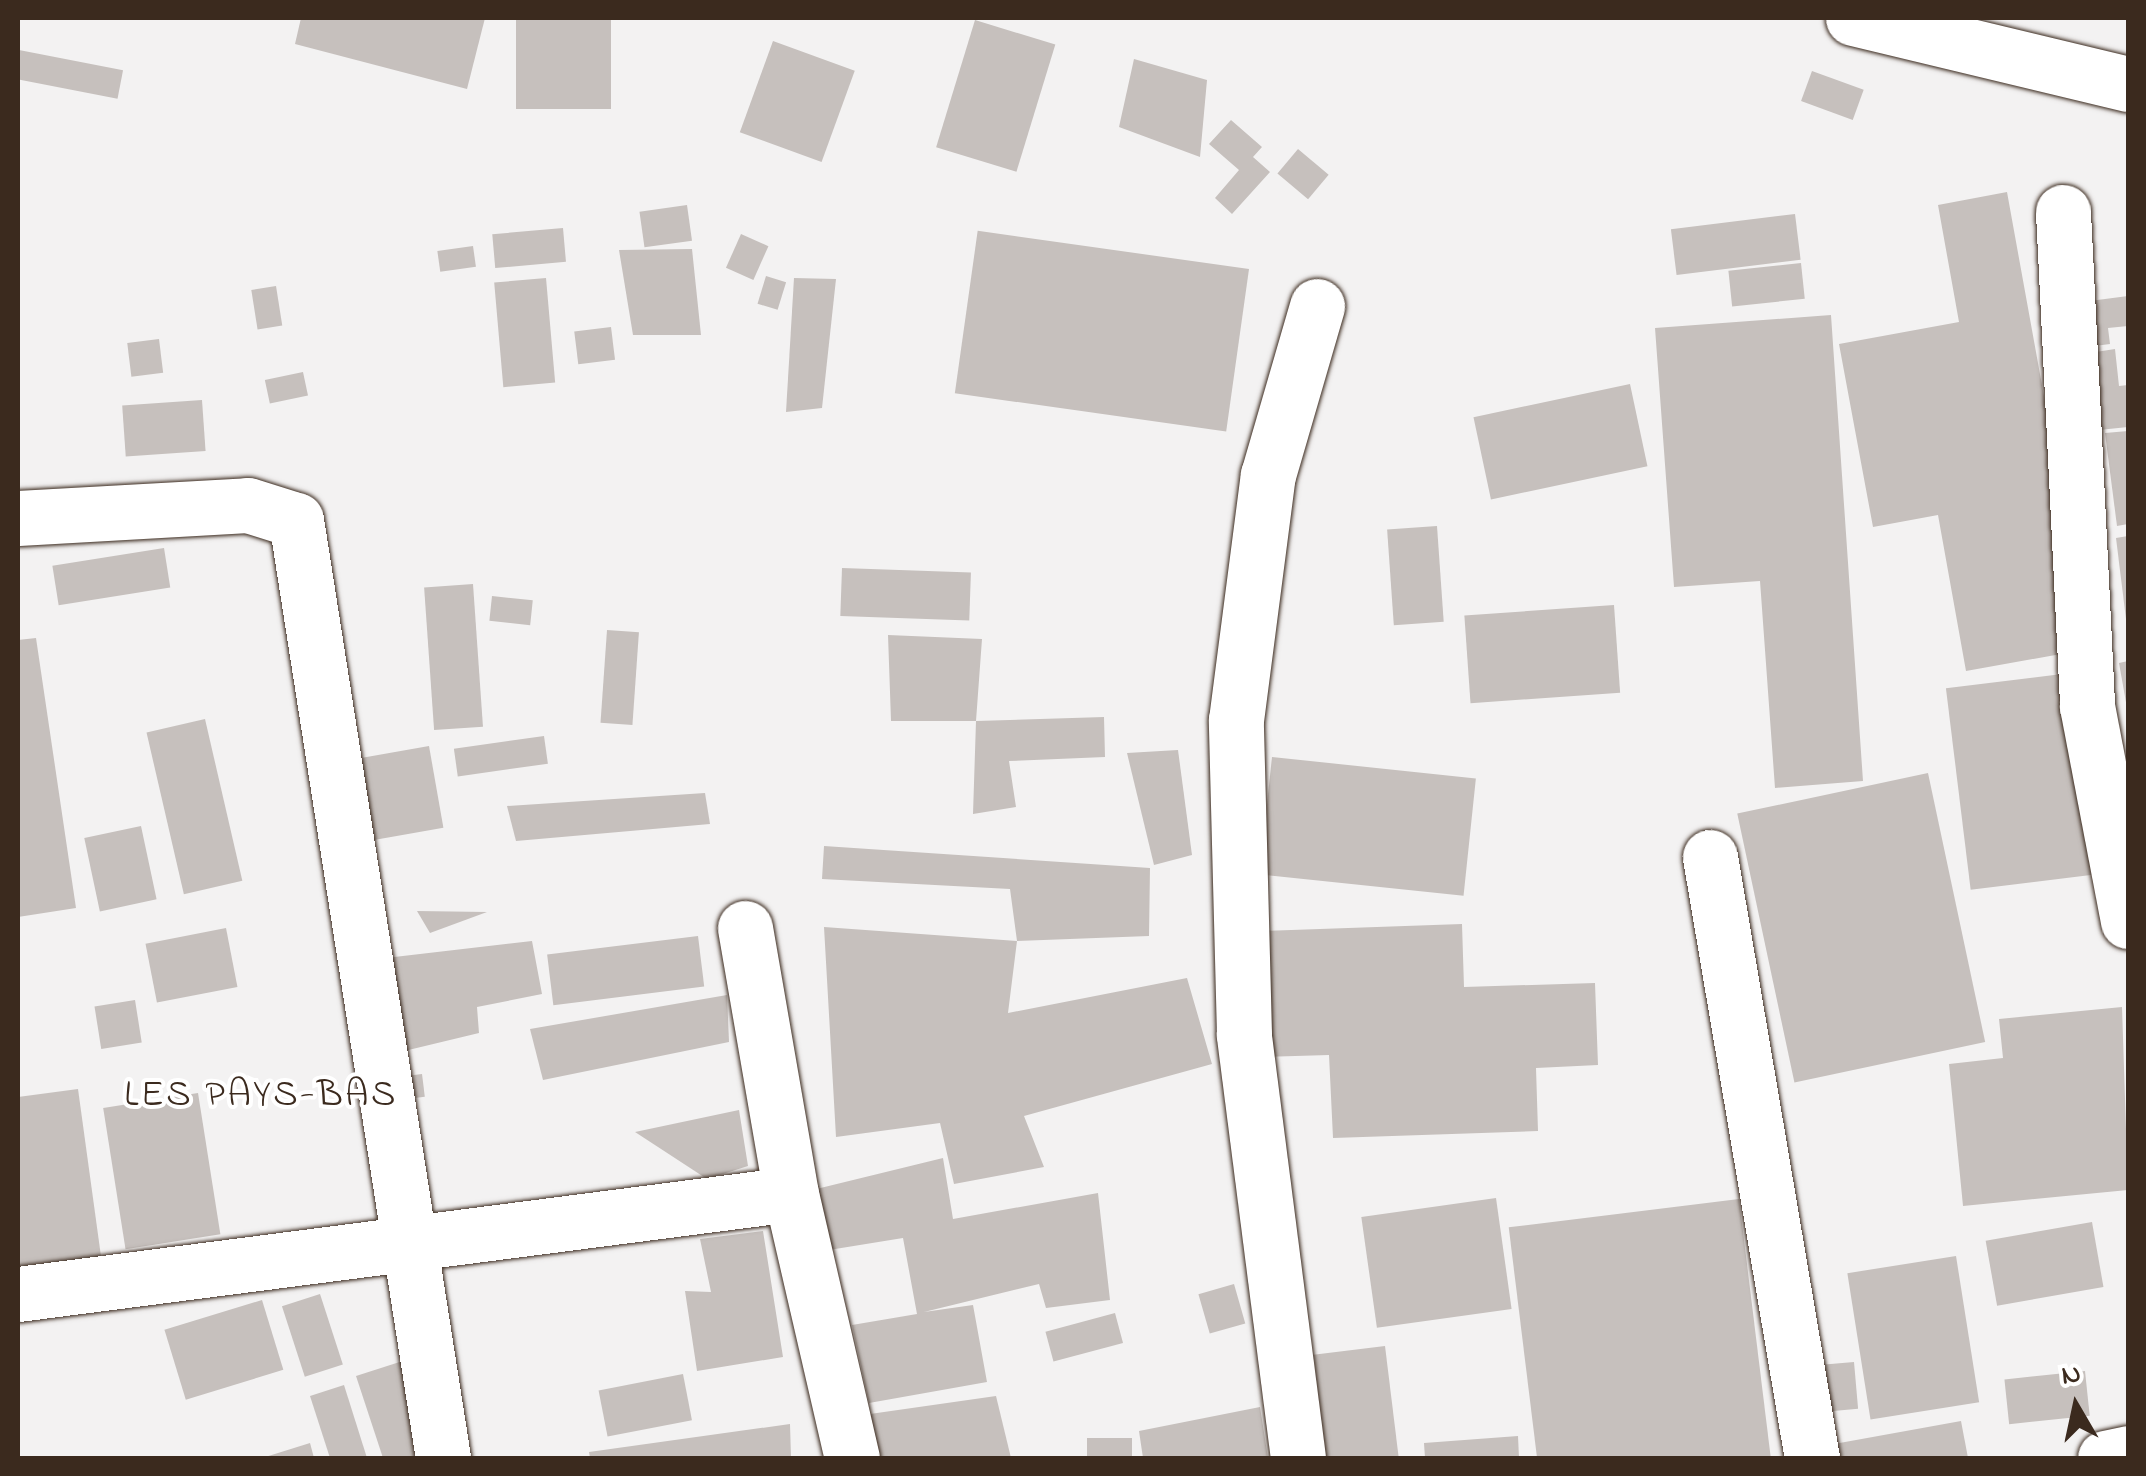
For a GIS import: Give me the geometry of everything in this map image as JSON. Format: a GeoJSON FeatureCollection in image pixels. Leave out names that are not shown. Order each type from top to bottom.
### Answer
{"type":"FeatureCollection","features":[{"type":"Feature","properties":{"kind":"main road"},"geometry":{"type":"LineString","coordinates":[[1853,18],[2128,84]]}},
{"type":"Feature","properties":{"kind":"main road"},"geometry":{"type":"LineString","coordinates":[[2063,212],[2087,706],[2128,921]]}},
{"type":"Feature","properties":{"kind":"main road"},"geometry":{"type":"LineString","coordinates":[[1298,1458],[1244,1034],[1236,720],[1268,475],[1316,306]]}},
{"type":"Feature","properties":{"kind":"main road"},"geometry":{"type":"LineString","coordinates":[[18,518],[248,505],[296,520],[443,1458]]}},
{"type":"Feature","properties":{"kind":"main road"},"geometry":{"type":"LineString","coordinates":[[1710,858],[1812,1458]]}},
{"type":"Feature","properties":{"kind":"main road"},"geometry":{"type":"LineString","coordinates":[[745,928],[791,1194],[852,1458]]}},
{"type":"Feature","properties":{"kind":"main road"},"geometry":{"type":"LineString","coordinates":[[18,1294],[791,1194]]}},
{"type":"Feature","properties":{"kind":"main road"},"geometry":{"type":"LineString","coordinates":[[2105,1458],[2128,1454]]}},
{"type":"Feature","properties":{"kind":"building"},"geometry":{"type":"Polygon","coordinates":[[[301,18],[485,18],[467,89],[295,44],[301,18]]]}},
{"type":"Feature","properties":{"kind":"building"},"geometry":{"type":"Polygon","coordinates":[[[516,18],[611,18],[611,109],[516,109],[516,18]]]}},
{"type":"Feature","properties":{"kind":"building"},"geometry":{"type":"Polygon","coordinates":[[[975,20],[1055,45],[1016,172],[936,147],[975,20]]]}},
{"type":"Feature","properties":{"kind":"building"},"geometry":{"type":"Polygon","coordinates":[[[773,41],[855,71],[822,162],[740,132],[773,41]]]}},
{"type":"Feature","properties":{"kind":"building"},"geometry":{"type":"Polygon","coordinates":[[[19,50],[123,70],[118,99],[18,79],[19,50]]]}},
{"type":"Feature","properties":{"kind":"building"},"geometry":{"type":"Polygon","coordinates":[[[1134,59],[1207,80],[1200,157],[1119,127],[1134,59]]]}},
{"type":"Feature","properties":{"kind":"building"},"geometry":{"type":"Polygon","coordinates":[[[1812,71],[1864,90],[1853,120],[1801,101],[1812,71]]]}},
{"type":"Feature","properties":{"kind":"building"},"geometry":{"type":"Polygon","coordinates":[[[1231,120],[1262,147],[1253,157],[1270,172],[1232,214],[1215,198],[1239,170],[1209,144],[1231,120]]]}},
{"type":"Feature","properties":{"kind":"building"},"geometry":{"type":"Polygon","coordinates":[[[1298,149],[1329,175],[1308,199],[1277,174],[1298,149]]]}},
{"type":"Feature","properties":{"kind":"building"},"geometry":{"type":"Polygon","coordinates":[[[2007,192],[2072,551],[2072,652],[1966,671],[1938,515],[1873,527],[1839,344],[1959,322],[1938,205],[2007,192]]]}},
{"type":"Feature","properties":{"kind":"building"},"geometry":{"type":"Polygon","coordinates":[[[687,205],[692,241],[644,247],[639,212],[687,205]]]}},
{"type":"Feature","properties":{"kind":"building"},"geometry":{"type":"Polygon","coordinates":[[[1795,214],[1801,260],[1677,275],[1671,229],[1795,214]]]}},
{"type":"Feature","properties":{"kind":"building"},"geometry":{"type":"Polygon","coordinates":[[[563,228],[566,262],[495,268],[492,234],[563,228]]]}},
{"type":"Feature","properties":{"kind":"building"},"geometry":{"type":"Polygon","coordinates":[[[978,231],[1249,269],[1226,431],[955,393],[978,231]]]}},
{"type":"Feature","properties":{"kind":"building"},"geometry":{"type":"Polygon","coordinates":[[[741,234],[768,246],[753,280],[726,268],[741,234]]]}},
{"type":"Feature","properties":{"kind":"building"},"geometry":{"type":"Polygon","coordinates":[[[473,246],[476,267],[440,272],[437,251],[473,246]]]}},
{"type":"Feature","properties":{"kind":"building"},"geometry":{"type":"Polygon","coordinates":[[[692,249],[701,335],[633,335],[619,250],[692,249]]]}},
{"type":"Feature","properties":{"kind":"building"},"geometry":{"type":"Polygon","coordinates":[[[1801,263],[1805,299],[1732,306],[1728,271],[1801,263]]]}},
{"type":"Feature","properties":{"kind":"building"},"geometry":{"type":"Polygon","coordinates":[[[766,276],[786,282],[778,310],[758,304],[766,276]]]}},
{"type":"Feature","properties":{"kind":"building"},"geometry":{"type":"Polygon","coordinates":[[[546,278],[555,383],[503,387],[494,283],[546,278]]]}},
{"type":"Feature","properties":{"kind":"building"},"geometry":{"type":"Polygon","coordinates":[[[794,278],[836,279],[822,408],[786,412],[794,278]]]}},
{"type":"Feature","properties":{"kind":"building"},"geometry":{"type":"Polygon","coordinates":[[[276,286],[282,326],[258,329],[251,290],[276,286]]]}},
{"type":"Feature","properties":{"kind":"building"},"geometry":{"type":"Polygon","coordinates":[[[2128,296],[2128,326],[2108,328],[2110,344],[2087,347],[2082,302],[2128,296]]]}},
{"type":"Feature","properties":{"kind":"building"},"geometry":{"type":"Polygon","coordinates":[[[1831,315],[1863,781],[1775,788],[1760,581],[1674,587],[1655,328],[1831,315]]]}},
{"type":"Feature","properties":{"kind":"building"},"geometry":{"type":"Polygon","coordinates":[[[611,327],[615,360],[578,364],[574,332],[611,327]]]}},
{"type":"Feature","properties":{"kind":"building"},"geometry":{"type":"Polygon","coordinates":[[[159,339],[163,373],[131,377],[127,343],[159,339]]]}},
{"type":"Feature","properties":{"kind":"building"},"geometry":{"type":"Polygon","coordinates":[[[2115,349],[2119,386],[2128,385],[2128,427],[2099,430],[2083,354],[2115,349]]]}},
{"type":"Feature","properties":{"kind":"building"},"geometry":{"type":"Polygon","coordinates":[[[303,372],[308,395],[270,404],[265,380],[303,372]]]}},
{"type":"Feature","properties":{"kind":"building"},"geometry":{"type":"Polygon","coordinates":[[[1630,384],[1647,466],[1491,499],[1473,417],[1630,384]]]}},
{"type":"Feature","properties":{"kind":"building"},"geometry":{"type":"Polygon","coordinates":[[[202,400],[206,451],[126,456],[122,406],[202,400]]]}},
{"type":"Feature","properties":{"kind":"building"},"geometry":{"type":"Polygon","coordinates":[[[2128,431],[2128,524],[2117,526],[2105,433],[2128,431]]]}},
{"type":"Feature","properties":{"kind":"building"},"geometry":{"type":"Polygon","coordinates":[[[1437,526],[1444,622],[1394,625],[1387,529],[1437,526]]]}},
{"type":"Feature","properties":{"kind":"building"},"geometry":{"type":"Polygon","coordinates":[[[2128,536],[2128,619],[2126,619],[2116,538],[2128,536]]]}},
{"type":"Feature","properties":{"kind":"building"},"geometry":{"type":"Polygon","coordinates":[[[164,548],[170,588],[59,605],[52,566],[164,548]]]}},
{"type":"Feature","properties":{"kind":"building"},"geometry":{"type":"Polygon","coordinates":[[[842,568],[971,573],[969,620],[840,616],[842,568]]]}},
{"type":"Feature","properties":{"kind":"building"},"geometry":{"type":"Polygon","coordinates":[[[473,584],[483,727],[434,730],[424,587],[473,584]]]}},
{"type":"Feature","properties":{"kind":"building"},"geometry":{"type":"Polygon","coordinates":[[[492,596],[533,600],[530,625],[489,621],[492,596]]]}},
{"type":"Feature","properties":{"kind":"building"},"geometry":{"type":"Polygon","coordinates":[[[1614,605],[1620,693],[1471,703],[1464,615],[1614,605]]]}},
{"type":"Feature","properties":{"kind":"building"},"geometry":{"type":"Polygon","coordinates":[[[607,630],[639,632],[632,725],[601,723],[607,630]]]}},
{"type":"Feature","properties":{"kind":"building"},"geometry":{"type":"Polygon","coordinates":[[[888,635],[982,639],[976,721],[891,721],[888,635]]]}},
{"type":"Feature","properties":{"kind":"building"},"geometry":{"type":"Polygon","coordinates":[[[36,638],[76,908],[18,917],[18,640],[36,638]]]}},
{"type":"Feature","properties":{"kind":"building"},"geometry":{"type":"Polygon","coordinates":[[[2128,661],[2128,708],[2127,708],[2119,663],[2128,661]]]}},
{"type":"Feature","properties":{"kind":"building"},"geometry":{"type":"Polygon","coordinates":[[[2070,673],[2095,874],[1971,890],[1946,688],[2070,673]]]}},
{"type":"Feature","properties":{"kind":"building"},"geometry":{"type":"Polygon","coordinates":[[[1104,717],[1105,757],[1009,761],[1016,807],[973,814],[976,721],[1104,717]]]}},
{"type":"Feature","properties":{"kind":"building"},"geometry":{"type":"Polygon","coordinates":[[[205,719],[242,881],[184,894],[147,732],[205,719]]]}},
{"type":"Feature","properties":{"kind":"building"},"geometry":{"type":"Polygon","coordinates":[[[544,736],[548,764],[458,776],[454,749],[544,736]]]}},
{"type":"Feature","properties":{"kind":"building"},"geometry":{"type":"Polygon","coordinates":[[[429,746],[443,828],[353,844],[338,762],[429,746]]]}},
{"type":"Feature","properties":{"kind":"building"},"geometry":{"type":"Polygon","coordinates":[[[1178,750],[1192,855],[1154,865],[1127,753],[1178,750]]]}},
{"type":"Feature","properties":{"kind":"building"},"geometry":{"type":"Polygon","coordinates":[[[1272,757],[1476,778],[1464,896],[1260,874],[1272,757]]]}},
{"type":"Feature","properties":{"kind":"building"},"geometry":{"type":"Polygon","coordinates":[[[1928,773],[1985,1042],[1794,1083],[1737,814],[1928,773]]]}},
{"type":"Feature","properties":{"kind":"building"},"geometry":{"type":"Polygon","coordinates":[[[705,793],[710,824],[516,841],[507,806],[705,793]]]}},
{"type":"Feature","properties":{"kind":"building"},"geometry":{"type":"Polygon","coordinates":[[[141,826],[157,899],[100,911],[84,838],[141,826]]]}},
{"type":"Feature","properties":{"kind":"building"},"geometry":{"type":"Polygon","coordinates":[[[824,846],[1150,868],[1149,936],[1017,941],[1010,889],[822,879],[824,846]]]}},
{"type":"Feature","properties":{"kind":"building"},"geometry":{"type":"Polygon","coordinates":[[[417,911],[487,912],[430,933],[417,911]]]}},
{"type":"Feature","properties":{"kind":"building"},"geometry":{"type":"Polygon","coordinates":[[[1462,924],[1464,987],[1595,983],[1598,1065],[1536,1068],[1538,1131],[1333,1138],[1329,1055],[1264,1057],[1260,931],[1462,924]]]}},
{"type":"Feature","properties":{"kind":"building"},"geometry":{"type":"Polygon","coordinates":[[[824,927],[1017,941],[1008,1013],[1187,978],[1212,1064],[1024,1116],[1044,1167],[954,1184],[940,1123],[836,1137],[824,927]]]}},
{"type":"Feature","properties":{"kind":"building"},"geometry":{"type":"Polygon","coordinates":[[[226,928],[237,987],[157,1003],[146,944],[226,928]]]}},
{"type":"Feature","properties":{"kind":"building"},"geometry":{"type":"Polygon","coordinates":[[[698,936],[704,987],[553,1005],[547,955],[698,936]]]}},
{"type":"Feature","properties":{"kind":"building"},"geometry":{"type":"Polygon","coordinates":[[[532,941],[542,994],[477,1007],[479,1033],[371,1059],[360,961],[532,941]]]}},
{"type":"Feature","properties":{"kind":"building"},"geometry":{"type":"Polygon","coordinates":[[[727,995],[729,1042],[543,1080],[530,1029],[727,995]]]}},
{"type":"Feature","properties":{"kind":"building"},"geometry":{"type":"Polygon","coordinates":[[[135,1000],[142,1042],[101,1049],[95,1006],[135,1000]]]}},
{"type":"Feature","properties":{"kind":"building"},"geometry":{"type":"Polygon","coordinates":[[[2122,1007],[2128,1190],[1963,1206],[1949,1064],[2003,1058],[1999,1019],[2122,1007]]]}},
{"type":"Feature","properties":{"kind":"building"},"geometry":{"type":"Polygon","coordinates":[[[422,1074],[425,1097],[376,1103],[373,1080],[422,1074]]]}},
{"type":"Feature","properties":{"kind":"building"},"geometry":{"type":"Polygon","coordinates":[[[78,1089],[103,1271],[18,1284],[18,1097],[78,1089]]]}},
{"type":"Feature","properties":{"kind":"building"},"geometry":{"type":"Polygon","coordinates":[[[198,1093],[220,1234],[126,1249],[103,1108],[198,1093]]]}},
{"type":"Feature","properties":{"kind":"building"},"geometry":{"type":"Polygon","coordinates":[[[739,1110],[748,1166],[707,1179],[635,1132],[739,1110]]]}},
{"type":"Feature","properties":{"kind":"building"},"geometry":{"type":"Polygon","coordinates":[[[943,1158],[953,1219],[1098,1193],[1110,1300],[1046,1308],[1039,1284],[924,1312],[973,1305],[987,1382],[869,1403],[852,1325],[917,1314],[903,1238],[829,1250],[800,1193],[943,1158]]]}},
{"type":"Feature","properties":{"kind":"building"},"geometry":{"type":"Polygon","coordinates":[[[1496,1198],[1512,1309],[1377,1328],[1361,1217],[1496,1198]]]}},
{"type":"Feature","properties":{"kind":"building"},"geometry":{"type":"Polygon","coordinates":[[[1739,1199],[1771,1458],[1537,1458],[1509,1227],[1739,1199]]]}},
{"type":"Feature","properties":{"kind":"building"},"geometry":{"type":"Polygon","coordinates":[[[2092,1222],[2103,1287],[1997,1306],[1986,1241],[2092,1222]]]}},
{"type":"Feature","properties":{"kind":"building"},"geometry":{"type":"Polygon","coordinates":[[[763,1231],[783,1357],[697,1371],[685,1291],[711,1292],[700,1239],[763,1231]]]}},
{"type":"Feature","properties":{"kind":"building"},"geometry":{"type":"Polygon","coordinates":[[[1956,1256],[1979,1402],[1871,1419],[1847,1273],[1956,1256]]]}},
{"type":"Feature","properties":{"kind":"building"},"geometry":{"type":"Polygon","coordinates":[[[1234,1284],[1245,1323],[1210,1334],[1198,1294],[1234,1284]]]}},
{"type":"Feature","properties":{"kind":"building"},"geometry":{"type":"Polygon","coordinates":[[[320,1294],[343,1364],[305,1377],[282,1306],[320,1294]]]}},
{"type":"Feature","properties":{"kind":"building"},"geometry":{"type":"Polygon","coordinates":[[[262,1300],[283,1370],[186,1400],[164,1330],[262,1300]]]}},
{"type":"Feature","properties":{"kind":"building"},"geometry":{"type":"Polygon","coordinates":[[[1115,1313],[1123,1343],[1053,1362],[1045,1332],[1115,1313]]]}},
{"type":"Feature","properties":{"kind":"building"},"geometry":{"type":"Polygon","coordinates":[[[1385,1346],[1399,1458],[1326,1458],[1314,1355],[1385,1346]]]}},
{"type":"Feature","properties":{"kind":"building"},"geometry":{"type":"Polygon","coordinates":[[[437,1350],[418,1458],[383,1458],[356,1376],[437,1350]]]}},
{"type":"Feature","properties":{"kind":"building"},"geometry":{"type":"Polygon","coordinates":[[[1854,1362],[1858,1409],[1814,1413],[1810,1366],[1854,1362]]]}},
{"type":"Feature","properties":{"kind":"building"},"geometry":{"type":"Polygon","coordinates":[[[2085,1371],[2090,1416],[2009,1424],[2004,1379],[2085,1371]]]}},
{"type":"Feature","properties":{"kind":"building"},"geometry":{"type":"Polygon","coordinates":[[[683,1374],[692,1420],[608,1437],[599,1390],[683,1374]]]}},
{"type":"Feature","properties":{"kind":"building"},"geometry":{"type":"Polygon","coordinates":[[[344,1385],[367,1458],[330,1458],[310,1396],[344,1385]]]}},
{"type":"Feature","properties":{"kind":"building"},"geometry":{"type":"Polygon","coordinates":[[[996,1396],[1011,1458],[869,1458],[863,1415],[996,1396]]]}},
{"type":"Feature","properties":{"kind":"building"},"geometry":{"type":"Polygon","coordinates":[[[1260,1407],[1268,1458],[1143,1458],[1139,1431],[1260,1407]]]}},
{"type":"Feature","properties":{"kind":"building"},"geometry":{"type":"Polygon","coordinates":[[[1961,1421],[1968,1458],[1836,1458],[1834,1444],[1961,1421]]]}},
{"type":"Feature","properties":{"kind":"building"},"geometry":{"type":"Polygon","coordinates":[[[790,1424],[791,1458],[590,1458],[589,1452],[790,1424]]]}},
{"type":"Feature","properties":{"kind":"building"},"geometry":{"type":"Polygon","coordinates":[[[1518,1436],[1519,1458],[1425,1458],[1424,1443],[1518,1436]]]}},
{"type":"Feature","properties":{"kind":"building"},"geometry":{"type":"Polygon","coordinates":[[[1087,1438],[1132,1438],[1132,1458],[1087,1458],[1087,1438]]]}},
{"type":"Feature","properties":{"kind":"building"},"geometry":{"type":"Polygon","coordinates":[[[310,1443],[314,1458],[262,1458],[310,1443]]]}},
{"type":"Feature","properties":{"kind":"district","name":"LES PAYS-BAS"},"geometry":{"type":"Point","coordinates":[261,1097]}}]}
